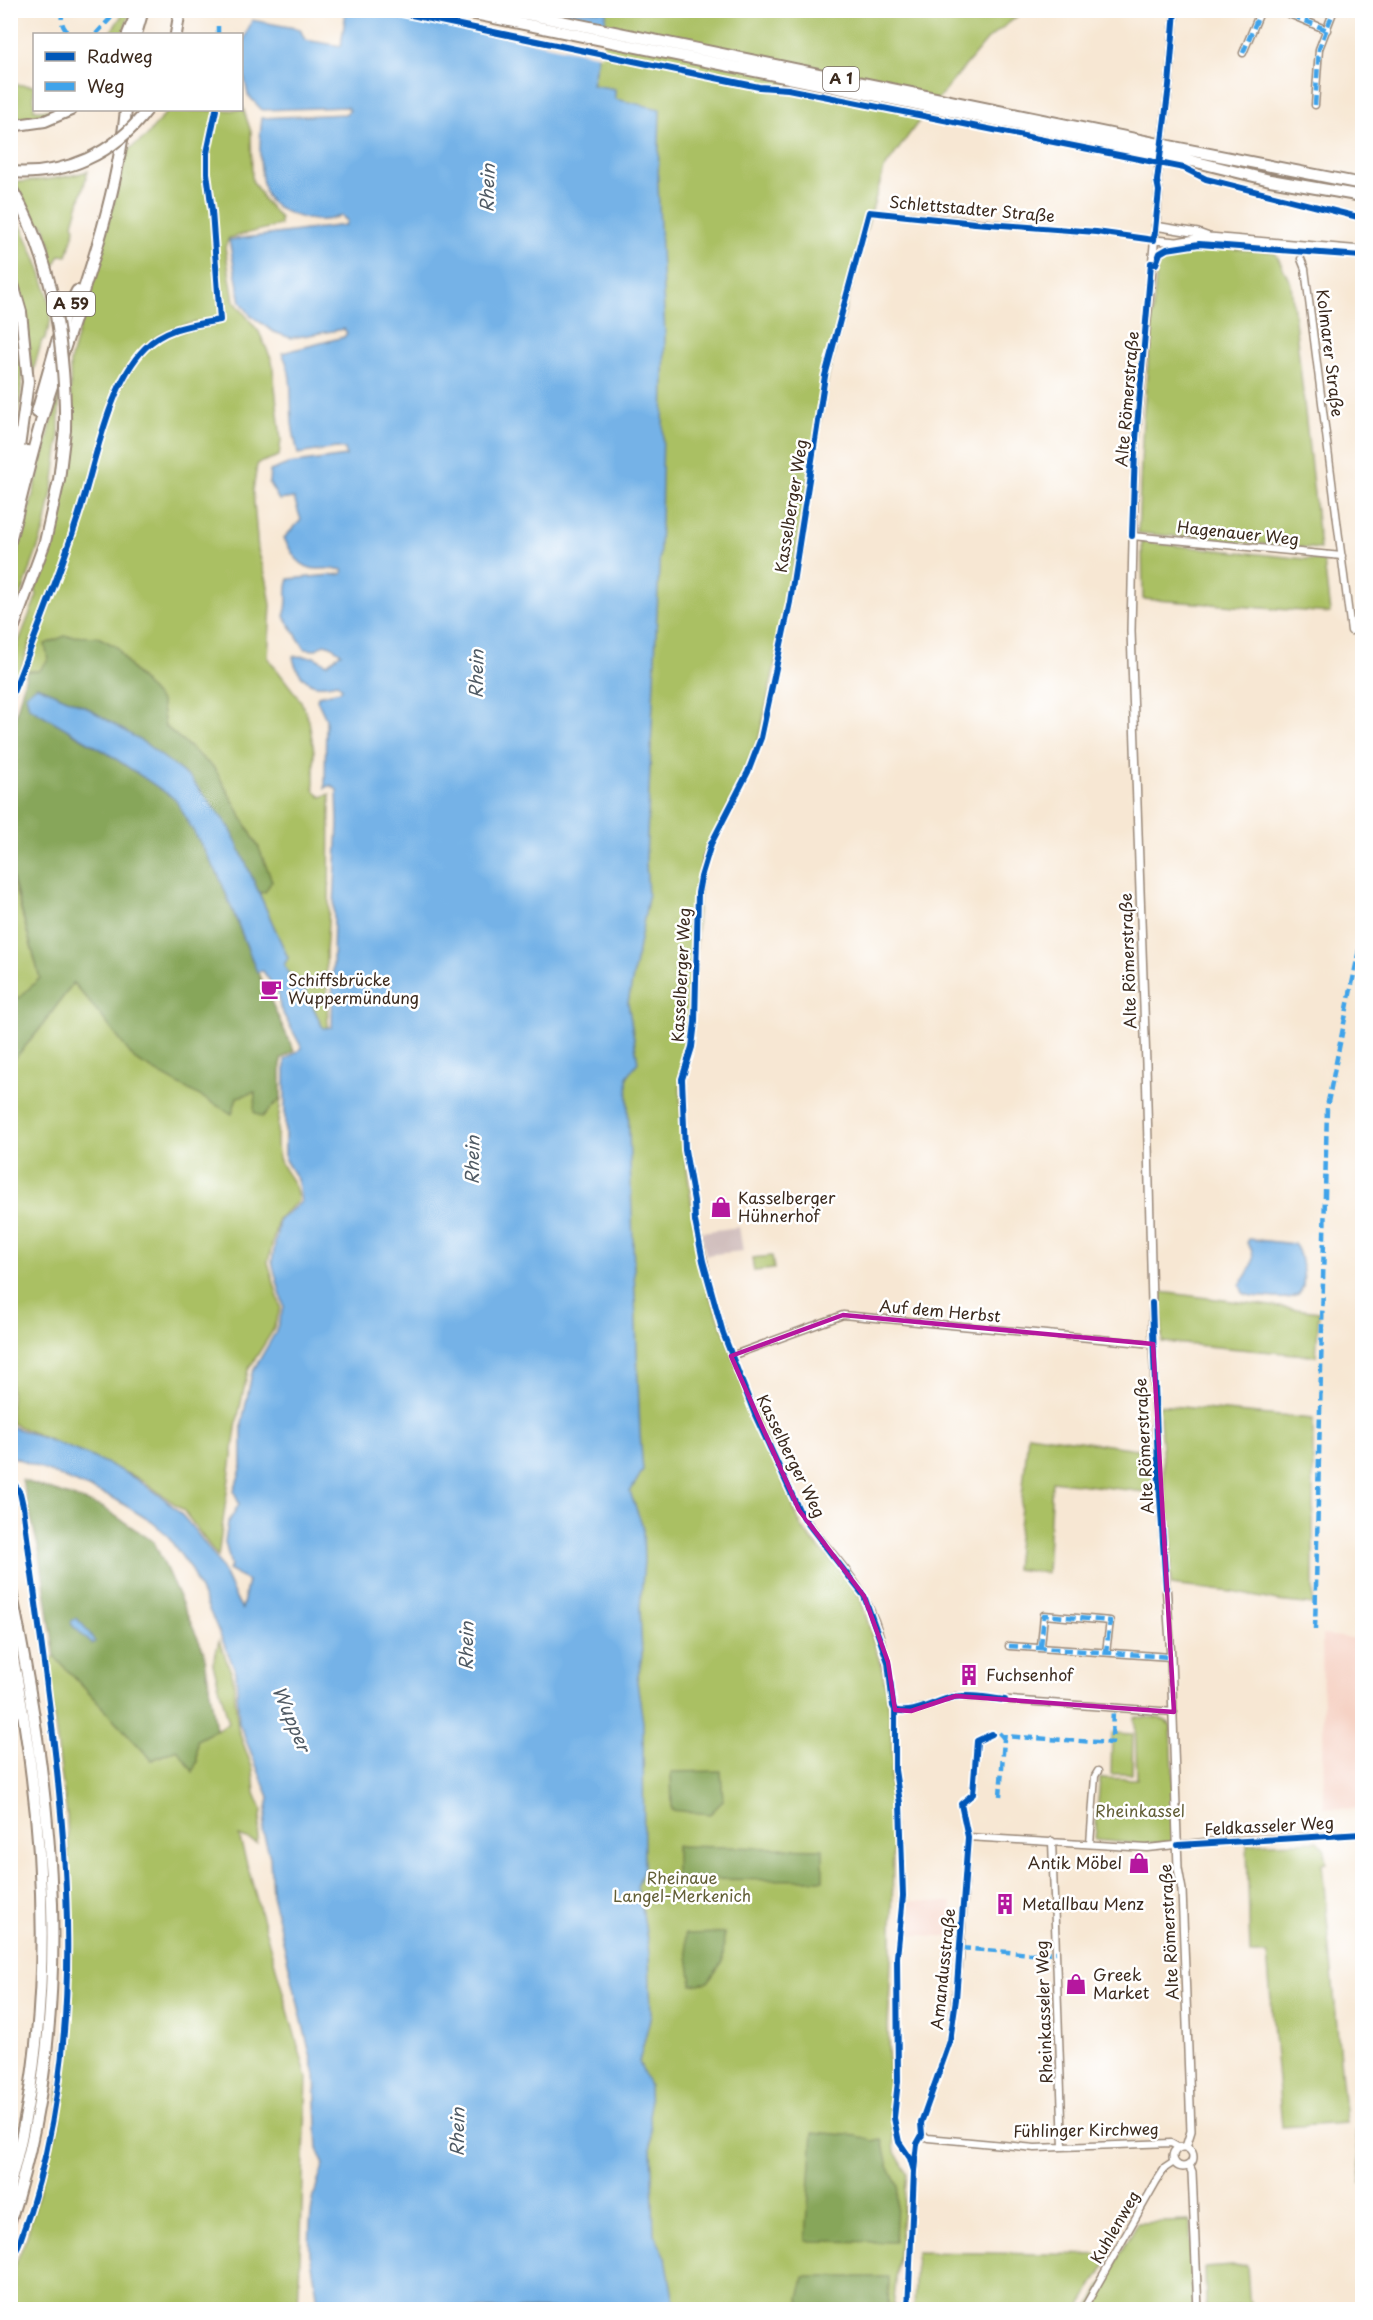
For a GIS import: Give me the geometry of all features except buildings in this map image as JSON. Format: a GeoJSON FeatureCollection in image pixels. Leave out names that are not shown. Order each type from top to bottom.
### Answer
{"type":"FeatureCollection","features":[{"type":"Feature","properties":{"kind":"highway"},"geometry":{"type":"LineString","coordinates":[[176,33],[180,10]]}},
{"type":"Feature","properties":{"kind":"highway","name":"A 1"},"geometry":{"type":"LineString","coordinates":[[455,10],[1173,152],[1362,184]]}},
{"type":"Feature","properties":{"kind":"highway","name":"A 1"},"geometry":{"type":"LineString","coordinates":[[507,10],[1173,152],[1270,180],[1362,196]]}},
{"type":"Feature","properties":{"kind":"highway"},"geometry":{"type":"LineString","coordinates":[[130,33],[138,12]]}},
{"type":"Feature","properties":{"kind":"highway"},"geometry":{"type":"LineString","coordinates":[[136,33],[138,12]]}},
{"type":"Feature","properties":{"kind":"highway"},"geometry":{"type":"LineString","coordinates":[[10,126],[45,121],[69,111]]}},
{"type":"Feature","properties":{"kind":"highway","name":"A 59"},"geometry":{"type":"LineString","coordinates":[[11,499],[64,317],[88,262],[116,159],[124,111]]}},
{"type":"Feature","properties":{"kind":"highway","name":"A 59"},"geometry":{"type":"LineString","coordinates":[[10,541],[48,399],[98,242],[122,152],[124,111]]}},
{"type":"Feature","properties":{"kind":"highway"},"geometry":{"type":"LineString","coordinates":[[10,172],[48,171],[89,159],[125,135],[146,111]]}},
{"type":"Feature","properties":{"kind":"highway"},"geometry":{"type":"LineString","coordinates":[[10,187],[26,213],[36,237],[52,293],[64,368],[65,430],[59,480],[47,531],[10,637]]}},
{"type":"Feature","properties":{"kind":"highway","name":"A 59"},"geometry":{"type":"LineString","coordinates":[[10,274],[21,312],[28,382],[11,499]]}},
{"type":"Feature","properties":{"kind":"highway"},"geometry":{"type":"LineString","coordinates":[[10,1586],[39,1735],[53,1920],[45,2071],[37,2122],[24,2179],[10,2222]]}},
{"type":"Feature","properties":{"kind":"highway"},"geometry":{"type":"LineString","coordinates":[[10,1643],[22,1707],[39,1845],[41,1913],[38,2004],[31,2092],[10,2184]]}},
{"type":"Feature","properties":{"kind":"street","name":"Alte Römerstraße"},"geometry":{"type":"LineString","coordinates":[[1174,2162],[1173,2156],[1182,2147],[1191,2131],[1182,1890],[1179,1881],[1174,1712],[1158,1466],[1153,1344],[1146,1064],[1132,678],[1132,536],[1136,440],[1159,191],[1157,181],[1169,86],[1175,10]]}},
{"type":"Feature","properties":{"kind":"street"},"geometry":{"type":"LineString","coordinates":[[1243,53],[1261,10]]}},
{"type":"Feature","properties":{"kind":"street"},"geometry":{"type":"LineString","coordinates":[[1280,10],[1327,30]]}},
{"type":"Feature","properties":{"kind":"street"},"geometry":{"type":"LineString","coordinates":[[1315,105],[1319,49],[1334,10]]}},
{"type":"Feature","properties":{"kind":"street","name":"Schlettstadter Straße"},"geometry":{"type":"LineString","coordinates":[[869,212],[1073,231]]}},
{"type":"Feature","properties":{"kind":"street","name":"Kasselberger Weg"},"geometry":{"type":"LineString","coordinates":[[869,212],[825,376],[790,602],[763,727],[748,772],[705,858],[698,893],[695,1022],[692,1047],[682,1079],[685,1150],[703,1261],[731,1356],[755,1415],[799,1510],[864,1596],[888,1662],[895,1710],[902,1713],[911,1711],[956,1696],[1174,1712]]}},
{"type":"Feature","properties":{"kind":"street"},"geometry":{"type":"LineString","coordinates":[[1155,226],[1209,237]]}},
{"type":"Feature","properties":{"kind":"street"},"geometry":{"type":"LineString","coordinates":[[1154,240],[1177,242],[1209,237],[1362,250]]}},
{"type":"Feature","properties":{"kind":"street","name":"Kolmarer Straße"},"geometry":{"type":"LineString","coordinates":[[1300,259],[1305,269],[1351,631]]}},
{"type":"Feature","properties":{"kind":"street","name":"Hagenauer Weg"},"geometry":{"type":"LineString","coordinates":[[1132,536],[1342,556]]}},
{"type":"Feature","properties":{"kind":"street","name":"Auf dem Herbst"},"geometry":{"type":"LineString","coordinates":[[731,1356],[843,1315],[1153,1344]]}},
{"type":"Feature","properties":{"kind":"street"},"geometry":{"type":"LineString","coordinates":[[1041,1646],[1044,1615],[1110,1621],[1106,1652]]}},
{"type":"Feature","properties":{"kind":"street"},"geometry":{"type":"LineString","coordinates":[[1009,1646],[1041,1646],[1171,1657]]}},
{"type":"Feature","properties":{"kind":"street"},"geometry":{"type":"LineString","coordinates":[[1090,1844],[1095,1776],[1098,1771]]}},
{"type":"Feature","properties":{"kind":"street","name":"Feldkasseler Weg"},"geometry":{"type":"LineString","coordinates":[[968,1837],[1147,1848],[1362,1834]]}},
{"type":"Feature","properties":{"kind":"street","name":"Amandusstraße"},"geometry":{"type":"LineString","coordinates":[[922,2135],[921,2123],[950,2041],[960,1959],[968,1837]]}},
{"type":"Feature","properties":{"kind":"street","name":"Rheinkasseler Weg"},"geometry":{"type":"LineString","coordinates":[[1052,1841],[1063,2147]]}},
{"type":"Feature","properties":{"kind":"street","name":"Fühlinger Kirchweg"},"geometry":{"type":"LineString","coordinates":[[922,2135],[928,2138],[1024,2147],[1171,2143],[1182,2147]]}},
{"type":"Feature","properties":{"kind":"street","name":"Alte Römerstraße"},"geometry":{"type":"LineString","coordinates":[[1182,2147],[1191,2151],[1193,2157],[1189,2165],[1192,2172],[1198,2310]]}},
{"type":"Feature","properties":{"kind":"street"},"geometry":{"type":"LineString","coordinates":[[1174,2162],[1179,2166],[1189,2165]]}},
{"type":"Feature","properties":{"kind":"street","name":"Kuhlenweg"},"geometry":{"type":"LineString","coordinates":[[1083,2310],[1160,2175],[1174,2162]]}},
{"type":"Feature","properties":{"kind":"highlighted area"},"geometry":{"type":"Polygon","coordinates":[[[843,1315],[1153,1344],[1174,1712],[956,1696],[911,1711],[895,1710],[888,1662],[864,1596],[799,1510],[731,1356],[843,1315]]]}},
{"type":"Feature","properties":{"kind":"shaded area"},"geometry":{"type":"Polygon","coordinates":[[[739,1227],[743,1251],[706,1255],[701,1232],[739,1227]]]}},
{"type":"Feature","properties":{"kind":"shaded area"},"geometry":{"type":"Polygon","coordinates":[[[1322,1635],[1362,1639],[1362,1809],[1324,1808],[1322,1635]]]}},
{"type":"Feature","properties":{"kind":"shaded area"},"geometry":{"type":"Polygon","coordinates":[[[907,1901],[952,1902],[951,1937],[908,1934],[907,1901]]]}},
{"type":"Feature","properties":{"kind":"green space"},"geometry":{"type":"Polygon","coordinates":[[[125,11],[130,11],[123,33],[110,33],[125,11]]]}},
{"type":"Feature","properties":{"kind":"green space","name":"Rheinaue Langel-Merkenich"},"geometry":{"type":"Polygon","coordinates":[[[500,11],[1024,11],[987,40],[916,125],[884,169],[828,377],[777,655],[759,738],[700,869],[690,1047],[680,1075],[681,1119],[694,1225],[711,1298],[800,1524],[853,1585],[861,1599],[883,1673],[889,1708],[893,1763],[890,1782],[893,1830],[892,1942],[888,2026],[889,2089],[895,2152],[907,2173],[893,2309],[466,2310],[500,11]]]}},
{"type":"Feature","properties":{"kind":"green space"},"geometry":{"type":"Polygon","coordinates":[[[10,84],[33,86],[33,111],[56,111],[46,115],[11,121],[10,84]]]}},
{"type":"Feature","properties":{"kind":"green space"},"geometry":{"type":"Polygon","coordinates":[[[243,108],[251,132],[252,180],[264,200],[280,218],[280,225],[229,238],[225,247],[234,301],[259,332],[272,361],[281,440],[279,456],[257,465],[253,491],[258,550],[271,605],[268,658],[301,701],[309,721],[314,751],[314,790],[321,797],[330,794],[329,907],[326,952],[328,1027],[323,1028],[302,984],[294,983],[284,965],[288,958],[259,893],[265,892],[259,848],[215,769],[165,726],[161,702],[130,667],[117,647],[98,637],[48,660],[39,671],[27,671],[32,638],[11,695],[11,662],[37,595],[35,589],[57,520],[67,466],[71,430],[70,362],[128,150],[146,137],[167,111],[243,111],[243,108]],[[214,319],[178,327],[150,342],[129,365],[114,399],[132,366],[143,353],[170,335],[214,325],[214,319]]]}},
{"type":"Feature","properties":{"kind":"green space"},"geometry":{"type":"Polygon","coordinates":[[[88,171],[73,224],[75,228],[67,256],[60,255],[53,268],[49,254],[51,246],[43,224],[39,225],[14,182],[51,179],[88,171]]]}},
{"type":"Feature","properties":{"kind":"green space"},"geometry":{"type":"Polygon","coordinates":[[[10,205],[36,259],[50,304],[50,325],[45,339],[42,340],[32,375],[24,306],[11,262],[10,205]]]}},
{"type":"Feature","properties":{"kind":"green space"},"geometry":{"type":"Polygon","coordinates":[[[1194,246],[1275,252],[1291,284],[1320,549],[1138,533],[1143,419],[1157,265],[1162,254],[1194,246]]]}},
{"type":"Feature","properties":{"kind":"green space"},"geometry":{"type":"Polygon","coordinates":[[[11,291],[20,333],[22,376],[11,462],[11,291]]]}},
{"type":"Feature","properties":{"kind":"green space"},"geometry":{"type":"Polygon","coordinates":[[[59,394],[59,442],[45,527],[11,625],[11,579],[59,394]]]}},
{"type":"Feature","properties":{"kind":"green space"},"geometry":{"type":"Polygon","coordinates":[[[1142,542],[1324,561],[1330,613],[1143,599],[1142,542]]]}},
{"type":"Feature","properties":{"kind":"green space"},"geometry":{"type":"Polygon","coordinates":[[[1362,633],[1362,683],[1357,634],[1362,633]]]}},
{"type":"Feature","properties":{"kind":"green space"},"geometry":{"type":"Polygon","coordinates":[[[65,636],[98,637],[117,647],[130,667],[161,702],[165,726],[215,769],[259,848],[272,881],[265,892],[259,893],[230,828],[191,779],[146,744],[86,707],[37,686],[72,733],[107,753],[175,799],[219,876],[252,960],[294,1051],[281,1059],[281,1098],[262,1117],[254,1112],[255,1092],[237,1097],[232,1114],[135,1060],[73,983],[39,1030],[11,1063],[11,996],[19,998],[40,978],[11,872],[11,734],[27,671],[39,671],[48,660],[45,644],[65,636]]]}},
{"type":"Feature","properties":{"kind":"green space"},"geometry":{"type":"Polygon","coordinates":[[[10,872],[40,978],[19,998],[11,996],[10,872]]]}},
{"type":"Feature","properties":{"kind":"green space"},"geometry":{"type":"Polygon","coordinates":[[[73,983],[98,1012],[232,1114],[237,1097],[256,1092],[262,1117],[281,1098],[277,1149],[281,1163],[296,1189],[298,1201],[278,1219],[268,1262],[281,1308],[272,1332],[248,1370],[237,1421],[218,1557],[183,1510],[142,1480],[11,1423],[11,1063],[39,1030],[73,983]]]}},
{"type":"Feature","properties":{"kind":"green space"},"geometry":{"type":"Polygon","coordinates":[[[772,1256],[774,1269],[754,1271],[752,1258],[772,1256]]]}},
{"type":"Feature","properties":{"kind":"green space"},"geometry":{"type":"Polygon","coordinates":[[[1161,1292],[1319,1312],[1316,1356],[1162,1342],[1161,1292]]]}},
{"type":"Feature","properties":{"kind":"green space"},"geometry":{"type":"Polygon","coordinates":[[[1159,1405],[1313,1419],[1313,1605],[1171,1585],[1159,1405]]]}},
{"type":"Feature","properties":{"kind":"green space"},"geometry":{"type":"Polygon","coordinates":[[[1028,1434],[1151,1451],[1153,1493],[1052,1481],[1047,1573],[1015,1569],[1028,1434]]]}},
{"type":"Feature","properties":{"kind":"green space"},"geometry":{"type":"Polygon","coordinates":[[[22,1480],[102,1507],[154,1542],[204,1652],[216,1730],[197,1740],[197,1761],[193,1772],[177,1749],[152,1760],[55,1657],[40,1555],[22,1480]]]}},
{"type":"Feature","properties":{"kind":"green space"},"geometry":{"type":"Polygon","coordinates":[[[219,1641],[233,1677],[238,1729],[253,1770],[255,1793],[262,1810],[257,1843],[239,1836],[307,2078],[298,2309],[11,2310],[11,2275],[27,2236],[61,2119],[58,2099],[67,2030],[71,1941],[67,1815],[46,1659],[55,1657],[152,1760],[177,1749],[197,1761],[196,1740],[229,1723],[213,1664],[219,1641]]]}},
{"type":"Feature","properties":{"kind":"green space","name":"Rheinkassel"},"geometry":{"type":"Polygon","coordinates":[[[1135,1717],[1160,1718],[1171,1725],[1176,1841],[1139,1844],[1095,1840],[1100,1778],[1137,1779],[1135,1717]]]}},
{"type":"Feature","properties":{"kind":"green space"},"geometry":{"type":"Polygon","coordinates":[[[1112,1733],[1133,1734],[1132,1774],[1111,1774],[1112,1733]]]}},
{"type":"Feature","properties":{"kind":"green space"},"geometry":{"type":"Polygon","coordinates":[[[721,1771],[723,1801],[710,1814],[672,1810],[671,1772],[721,1771]]]}},
{"type":"Feature","properties":{"kind":"green space"},"geometry":{"type":"Polygon","coordinates":[[[1318,1841],[1324,1847],[1327,1863],[1322,1864],[1346,2123],[1282,2127],[1267,1954],[1250,1954],[1247,1844],[1318,1841]]]}},
{"type":"Feature","properties":{"kind":"green space"},"geometry":{"type":"Polygon","coordinates":[[[676,1846],[823,1849],[823,1880],[676,1879],[676,1846]]]}},
{"type":"Feature","properties":{"kind":"green space"},"geometry":{"type":"Polygon","coordinates":[[[724,1933],[723,1961],[708,1982],[692,1985],[685,1934],[724,1933]]]}},
{"type":"Feature","properties":{"kind":"green space"},"geometry":{"type":"Polygon","coordinates":[[[1356,2131],[1362,2131],[1362,2184],[1356,2131]]]}},
{"type":"Feature","properties":{"kind":"green space"},"geometry":{"type":"Polygon","coordinates":[[[813,2132],[858,2136],[872,2141],[882,2139],[888,2166],[898,2186],[895,2242],[806,2241],[813,2132]]]}},
{"type":"Feature","properties":{"kind":"green space"},"geometry":{"type":"Polygon","coordinates":[[[1190,2221],[1193,2309],[1088,2309],[1138,2223],[1190,2221]]]}},
{"type":"Feature","properties":{"kind":"green space"},"geometry":{"type":"Polygon","coordinates":[[[916,2252],[1111,2255],[1079,2309],[914,2310],[916,2252]]]}},
{"type":"Feature","properties":{"kind":"green space"},"geometry":{"type":"Polygon","coordinates":[[[1247,2265],[1251,2305],[1206,2309],[1205,2268],[1247,2265]]]}},
{"type":"Feature","properties":{"kind":"green space"},"geometry":{"type":"Polygon","coordinates":[[[804,2277],[889,2277],[888,2309],[800,2306],[799,2299],[804,2277]]]}},
{"type":"Feature","properties":{"kind":"water"},"geometry":{"type":"Polygon","coordinates":[[[346,11],[607,11],[592,85],[615,89],[615,99],[660,109],[658,184],[665,335],[661,523],[646,860],[648,898],[628,1003],[638,1062],[627,1077],[643,1470],[630,1492],[643,1527],[644,1562],[640,1608],[642,1656],[637,1681],[643,1722],[644,1867],[637,1887],[649,1953],[651,2015],[639,2062],[649,2086],[654,2234],[666,2257],[675,2309],[317,2309],[317,2291],[310,2254],[310,2231],[314,2197],[324,2165],[318,2151],[315,2075],[272,1895],[270,1857],[263,1832],[269,1797],[239,1723],[236,1672],[190,1568],[166,1534],[152,1522],[115,1499],[11,1456],[10,1426],[98,1460],[140,1482],[177,1510],[192,1527],[219,1563],[242,1609],[248,1581],[228,1570],[231,1566],[225,1542],[228,1523],[239,1504],[234,1491],[242,1466],[242,1423],[252,1373],[275,1333],[284,1307],[272,1262],[279,1220],[301,1202],[298,1181],[285,1160],[285,1060],[302,1048],[280,1008],[278,993],[263,971],[257,972],[219,876],[175,799],[107,753],[29,707],[26,694],[37,686],[86,707],[146,744],[191,779],[230,828],[288,958],[284,965],[294,983],[302,984],[323,1028],[332,1027],[337,790],[331,785],[325,788],[326,719],[317,700],[318,696],[340,691],[342,688],[337,683],[319,685],[308,682],[295,665],[293,656],[314,657],[327,664],[341,653],[324,644],[315,650],[305,649],[284,616],[289,579],[342,574],[343,570],[311,568],[296,559],[284,538],[301,520],[294,498],[279,500],[269,483],[270,471],[288,464],[346,456],[345,449],[336,448],[298,454],[292,422],[290,378],[282,353],[344,337],[347,333],[344,329],[291,338],[274,332],[250,315],[241,302],[229,240],[345,225],[347,221],[342,216],[312,220],[291,214],[272,203],[262,180],[260,137],[262,118],[345,114],[350,110],[347,107],[262,110],[248,95],[243,72],[243,42],[252,20],[300,29],[305,40],[341,46],[346,11]]]}},
{"type":"Feature","properties":{"kind":"water"},"geometry":{"type":"Polygon","coordinates":[[[1249,1239],[1294,1244],[1300,1254],[1304,1277],[1301,1291],[1297,1295],[1276,1298],[1243,1293],[1240,1285],[1253,1259],[1247,1243],[1249,1239]]]}},
{"type":"Feature","properties":{"kind":"water"},"geometry":{"type":"Polygon","coordinates":[[[76,1618],[95,1642],[92,1644],[72,1625],[71,1621],[76,1618]]]}},
{"type":"Feature","properties":{"kind":"pier"},"geometry":{"type":"Polygon","coordinates":[[[376,11],[546,11],[607,23],[601,56],[376,11]]]}},
{"type":"Feature","properties":{"kind":"marked path"},"geometry":{"type":"LineString","coordinates":[[63,10],[62,24],[68,33]]}},
{"type":"Feature","properties":{"kind":"marked path"},"geometry":{"type":"LineString","coordinates":[[97,33],[118,10]]}},
{"type":"Feature","properties":{"kind":"marked path"},"geometry":{"type":"LineString","coordinates":[[1243,53],[1261,10]]}},
{"type":"Feature","properties":{"kind":"marked path"},"geometry":{"type":"LineString","coordinates":[[1280,10],[1327,30]]}},
{"type":"Feature","properties":{"kind":"marked path"},"geometry":{"type":"LineString","coordinates":[[1315,105],[1319,49],[1334,10]]}},
{"type":"Feature","properties":{"kind":"marked path"},"geometry":{"type":"LineString","coordinates":[[218,26],[218,33]]}},
{"type":"Feature","properties":{"kind":"marked path"},"geometry":{"type":"LineString","coordinates":[[1315,1630],[1327,1107],[1362,935]]}},
{"type":"Feature","properties":{"kind":"marked path"},"geometry":{"type":"LineString","coordinates":[[1041,1646],[1044,1615],[1110,1621],[1106,1652]]}},
{"type":"Feature","properties":{"kind":"marked path"},"geometry":{"type":"LineString","coordinates":[[1009,1646],[1171,1657]]}},
{"type":"Feature","properties":{"kind":"marked path"},"geometry":{"type":"LineString","coordinates":[[999,1733],[1002,1736],[1112,1743],[1113,1708]]}},
{"type":"Feature","properties":{"kind":"marked path"},"geometry":{"type":"LineString","coordinates":[[1000,1796],[1004,1739],[1002,1736]]}},
{"type":"Feature","properties":{"kind":"marked path"},"geometry":{"type":"LineString","coordinates":[[961,1948],[1031,1954],[1056,1952]]}},
{"type":"Feature","properties":{"kind":"cycle path"},"geometry":{"type":"LineString","coordinates":[[387,10],[759,87],[788,89],[1184,168],[1206,179],[1362,218]]}},
{"type":"Feature","properties":{"kind":"cycle path"},"geometry":{"type":"LineString","coordinates":[[914,2171],[910,2158],[899,2142],[894,2118],[898,2081],[897,1957],[903,1896],[900,1803],[895,1770],[895,1710],[888,1662],[864,1596],[799,1510],[755,1415],[723,1333],[703,1261],[685,1150],[682,1079],[692,1047],[695,1022],[698,893],[711,844],[748,772],[761,738],[790,602],[825,376],[869,212],[1096,232],[1154,240],[1159,191],[1157,181],[1169,86],[1175,10]]}},
{"type":"Feature","properties":{"kind":"cycle path"},"geometry":{"type":"LineString","coordinates":[[10,700],[61,565],[111,406],[132,364],[145,348],[162,335],[180,328],[220,320],[207,173],[207,153],[216,111]]}},
{"type":"Feature","properties":{"kind":"cycle path"},"geometry":{"type":"LineString","coordinates":[[1132,536],[1135,451],[1151,263],[1156,264],[1160,253],[1167,249],[1199,244],[1362,256]]}},
{"type":"Feature","properties":{"kind":"cycle path"},"geometry":{"type":"LineString","coordinates":[[1152,1303],[1158,1466],[1166,1588]]}},
{"type":"Feature","properties":{"kind":"cycle path"},"geometry":{"type":"LineString","coordinates":[[10,1477],[20,1493],[23,1506],[59,1792],[66,1889],[67,1986],[59,2081],[41,2175],[10,2266]]}},
{"type":"Feature","properties":{"kind":"cycle path"},"geometry":{"type":"LineString","coordinates":[[895,1710],[910,1711],[960,1696],[1005,1700]]}},
{"type":"Feature","properties":{"kind":"cycle path"},"geometry":{"type":"LineString","coordinates":[[908,2310],[917,2144],[922,2135],[921,2123],[950,2041],[956,1999],[968,1837],[961,1804],[973,1794],[977,1741],[992,1734]]}},
{"type":"Feature","properties":{"kind":"cycle path"},"geometry":{"type":"LineString","coordinates":[[1178,1845],[1362,1834]]}},
{"type":"Feature","properties":{"kind":"place","name":"Schiffsbrücke Wuppermündung"},"geometry":{"type":"Point","coordinates":[271,989]}},
{"type":"Feature","properties":{"kind":"place","name":"Kasselberger Hühnerhof"},"geometry":{"type":"Point","coordinates":[721,1207]}},
{"type":"Feature","properties":{"kind":"place","name":"Fuchsenhof"},"geometry":{"type":"Point","coordinates":[969,1675]}},
{"type":"Feature","properties":{"kind":"place","name":"Antik Möbel"},"geometry":{"type":"Point","coordinates":[1139,1863]}},
{"type":"Feature","properties":{"kind":"place","name":"Metallbau Menz"},"geometry":{"type":"Point","coordinates":[1005,1904]}},
{"type":"Feature","properties":{"kind":"place","name":"Greek Market"},"geometry":{"type":"Point","coordinates":[1076,1984]}},
{"type":"Feature","properties":{"kind":"water label","name":"Rhein"},"geometry":{"type":"Point","coordinates":[488,188]}},
{"type":"Feature","properties":{"kind":"water label","name":"Rhein"},"geometry":{"type":"Point","coordinates":[477,674]}},
{"type":"Feature","properties":{"kind":"water label","name":"Rhein"},"geometry":{"type":"Point","coordinates":[473,1160]}},
{"type":"Feature","properties":{"kind":"water label","name":"Rhein"},"geometry":{"type":"Point","coordinates":[467,1646]}},
{"type":"Feature","properties":{"kind":"water label","name":"Wupper"},"geometry":{"type":"Point","coordinates":[291,1719]}},
{"type":"Feature","properties":{"kind":"water label","name":"Rhein"},"geometry":{"type":"Point","coordinates":[458,2132]}}]}
